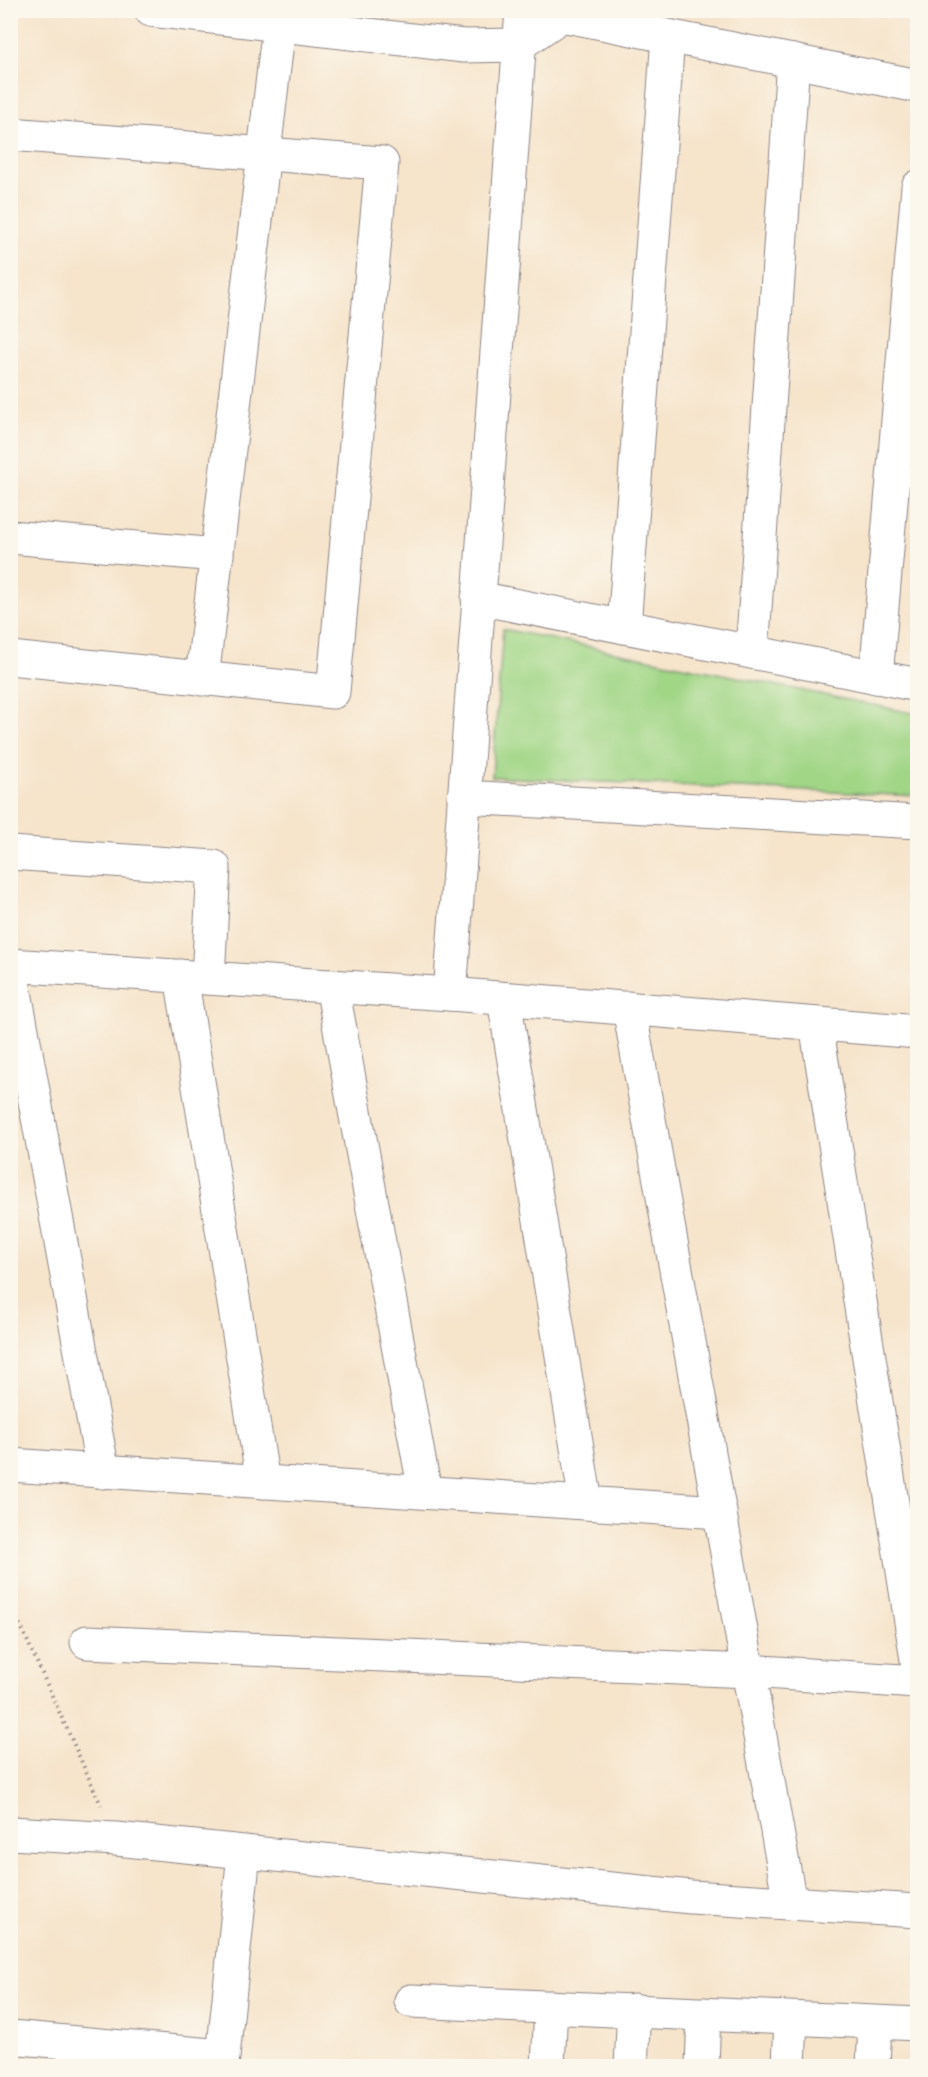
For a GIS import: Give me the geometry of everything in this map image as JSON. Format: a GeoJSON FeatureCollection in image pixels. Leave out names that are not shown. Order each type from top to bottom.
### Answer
{"type":"FeatureCollection","features":[{"type":"Feature","properties":{"kind":"street"},"geometry":{"type":"LineString","coordinates":[[151,10],[464,46],[518,45],[562,15],[918,86]]}},
{"type":"Feature","properties":{"kind":"street"},"geometry":{"type":"LineString","coordinates":[[450,994],[522,10]]}},
{"type":"Feature","properties":{"kind":"street"},"geometry":{"type":"LineString","coordinates":[[202,679],[279,25]]}},
{"type":"Feature","properties":{"kind":"street"},"geometry":{"type":"LineString","coordinates":[[624,627],[668,37]]}},
{"type":"Feature","properties":{"kind":"street"},"geometry":{"type":"LineString","coordinates":[[753,652],[793,61]]}},
{"type":"Feature","properties":{"kind":"street"},"geometry":{"type":"LineString","coordinates":[[10,134],[265,156],[382,163],[333,692],[10,658]]}},
{"type":"Feature","properties":{"kind":"street"},"geometry":{"type":"LineString","coordinates":[[876,677],[918,187]]}},
{"type":"Feature","properties":{"kind":"street"},"geometry":{"type":"LineString","coordinates":[[10,537],[217,555]]}},
{"type":"Feature","properties":{"kind":"street"},"geometry":{"type":"LineString","coordinates":[[478,598],[918,685]]}},
{"type":"Feature","properties":{"kind":"street"},"geometry":{"type":"LineString","coordinates":[[464,797],[918,822]]}},
{"type":"Feature","properties":{"kind":"street"},"geometry":{"type":"LineString","coordinates":[[10,854],[214,867],[194,977],[263,1482]]}},
{"type":"Feature","properties":{"kind":"street"},"geometry":{"type":"LineString","coordinates":[[103,1472],[10,964],[450,994],[918,1032]]}},
{"type":"Feature","properties":{"kind":"street"},"geometry":{"type":"LineString","coordinates":[[332,986],[426,1492]]}},
{"type":"Feature","properties":{"kind":"street"},"geometry":{"type":"LineString","coordinates":[[504,999],[586,1503]]}},
{"type":"Feature","properties":{"kind":"street"},"geometry":{"type":"LineString","coordinates":[[629,1008],[790,1903]]}},
{"type":"Feature","properties":{"kind":"street"},"geometry":{"type":"LineString","coordinates":[[816,1024],[918,1666]]}},
{"type":"Feature","properties":{"kind":"street"},"geometry":{"type":"LineString","coordinates":[[10,1465],[720,1512]]}},
{"type":"Feature","properties":{"kind":"street"},"geometry":{"type":"LineString","coordinates":[[87,1642],[748,1671],[918,1682]]}},
{"type":"Feature","properties":{"kind":"street"},"geometry":{"type":"LineString","coordinates":[[10,1833],[116,1839],[691,1898],[918,1911]]}},
{"type":"Feature","properties":{"kind":"street"},"geometry":{"type":"LineString","coordinates":[[10,2037],[222,2061],[244,1853]]}},
{"type":"Feature","properties":{"kind":"street"},"geometry":{"type":"LineString","coordinates":[[411,2001],[918,2024]]}},
{"type":"Feature","properties":{"kind":"street"},"geometry":{"type":"LineString","coordinates":[[548,2067],[551,2007]]}},
{"type":"Feature","properties":{"kind":"street"},"geometry":{"type":"LineString","coordinates":[[631,2067],[634,2010]]}},
{"type":"Feature","properties":{"kind":"street"},"geometry":{"type":"LineString","coordinates":[[702,2067],[704,2014]]}},
{"type":"Feature","properties":{"kind":"street"},"geometry":{"type":"LineString","coordinates":[[789,2067],[791,2019]]}},
{"type":"Feature","properties":{"kind":"street"},"geometry":{"type":"LineString","coordinates":[[873,2067],[875,2023]]}},
{"type":"Feature","properties":{"kind":"path"},"geometry":{"type":"LineString","coordinates":[[10,1602],[116,1839]]}},
{"type":"Feature","properties":{"kind":"green space"},"geometry":{"type":"Polygon","coordinates":[[[503,629],[917,714],[917,796],[492,777],[503,629]]]}}]}
